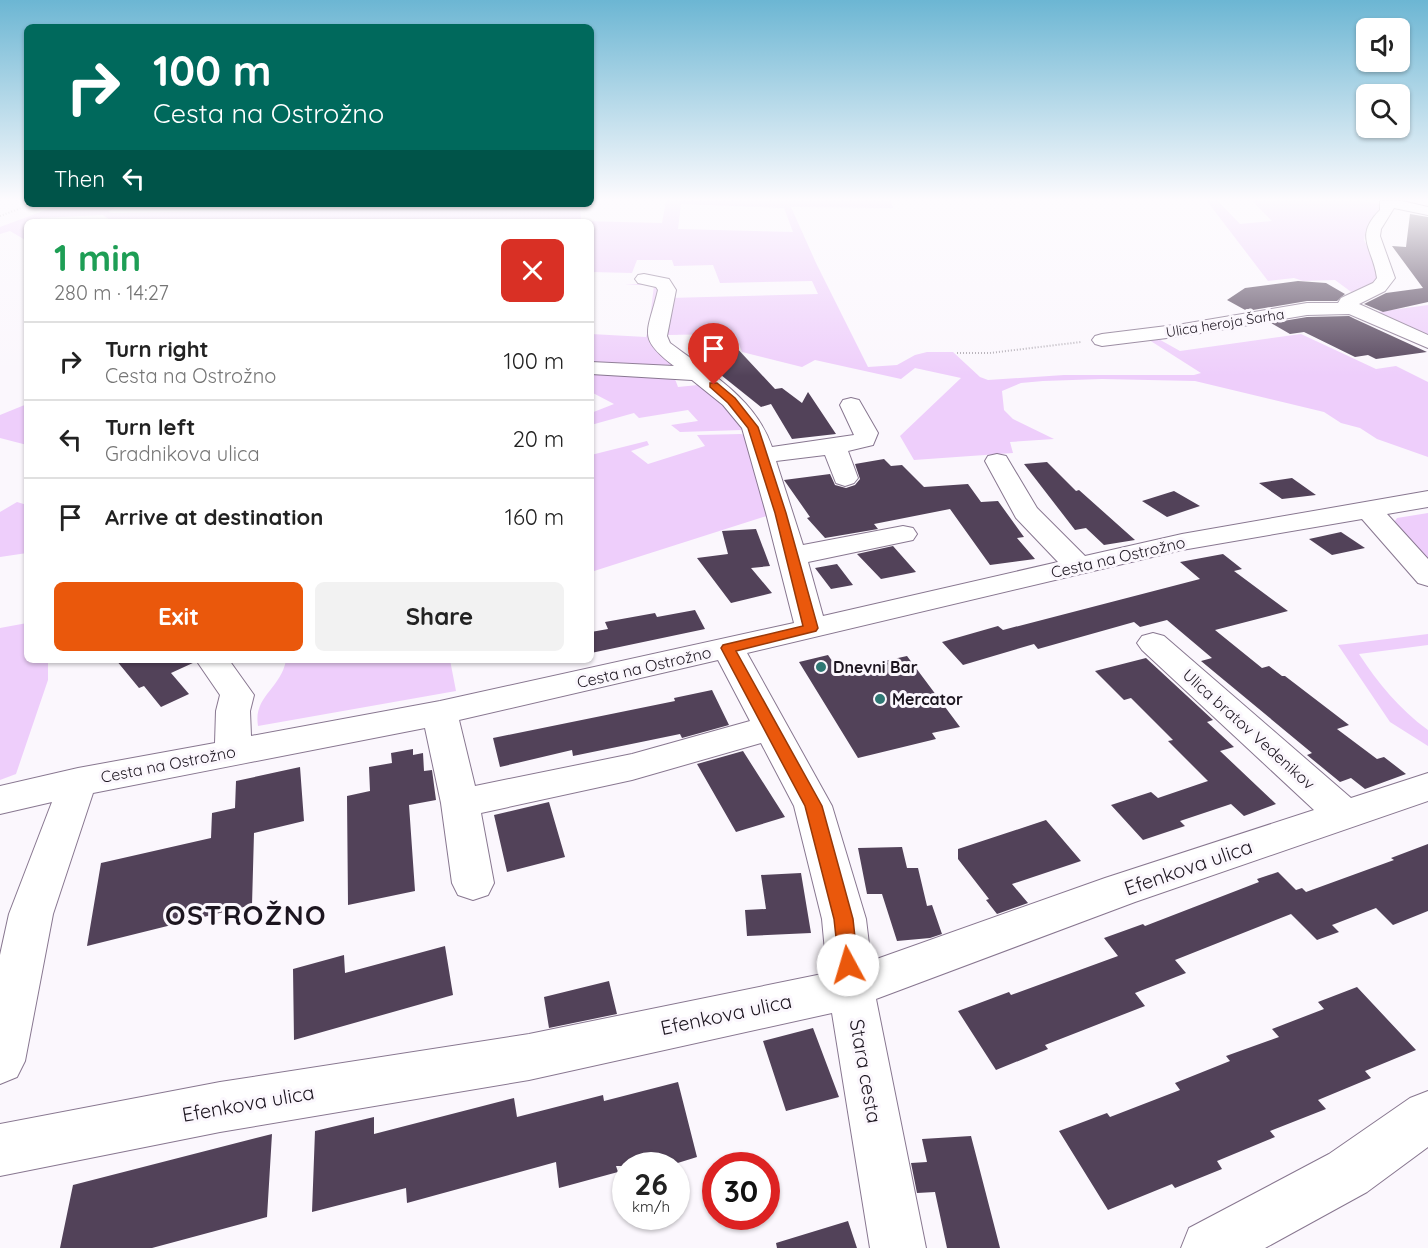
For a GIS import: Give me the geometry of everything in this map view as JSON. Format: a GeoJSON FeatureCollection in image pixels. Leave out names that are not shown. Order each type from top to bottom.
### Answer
{"type":"FeatureCollection","features":[{"type":"Feature","properties":{"kind":"street"},"geometry":{"type":"LineString","coordinates":[[1349,308],[1346,305],[1348,302],[1379,287],[1386,278],[1386,270],[1380,259]]}},
{"type":"Feature","properties":{"kind":"street"},"geometry":{"type":"LineString","coordinates":[[644,279],[663,283],[667,290],[657,336],[661,346],[695,374],[714,385],[746,416],[753,427],[811,628]]}},
{"type":"Feature","properties":{"kind":"street","name":"Ulica heroja Šarha"},"geometry":{"type":"LineString","coordinates":[[1102,340],[1183,330],[1307,309],[1349,308],[1428,342]]}},
{"type":"Feature","properties":{"kind":"street"},"geometry":{"type":"LineString","coordinates":[[594,368],[695,374]]}},
{"type":"Feature","properties":{"kind":"street"},"geometry":{"type":"LineString","coordinates":[[762,456],[860,442],[866,436],[851,405]]}},
{"type":"Feature","properties":{"kind":"street"},"geometry":{"type":"LineString","coordinates":[[834,447],[846,478]]}},
{"type":"Feature","properties":{"kind":"street"},"geometry":{"type":"LineString","coordinates":[[997,461],[1026,513],[1078,566]]}},
{"type":"Feature","properties":{"kind":"street","name":"Cesta na Ostrožno"},"geometry":{"type":"LineString","coordinates":[[0,800],[78,782],[440,713],[1182,542],[1374,515],[1428,499]]}},
{"type":"Feature","properties":{"kind":"street"},"geometry":{"type":"LineString","coordinates":[[1374,515],[1428,577]]}},
{"type":"Feature","properties":{"kind":"street"},"geometry":{"type":"LineString","coordinates":[[792,556],[903,534]]}},
{"type":"Feature","properties":{"kind":"street","name":"Ulica bratov Vedenikov"},"geometry":{"type":"LineString","coordinates":[[1153,643],[1345,815]]}},
{"type":"Feature","properties":{"kind":"street","name":"Stara cesta"},"geometry":{"type":"LineString","coordinates":[[728,648],[813,806],[844,919],[851,988],[898,1248]]}},
{"type":"Feature","properties":{"kind":"street"},"geometry":{"type":"LineString","coordinates":[[214,663],[237,696],[233,711],[233,752]]}},
{"type":"Feature","properties":{"kind":"street"},"geometry":{"type":"LineString","coordinates":[[440,713],[460,803],[473,883]]}},
{"type":"Feature","properties":{"kind":"street"},"geometry":{"type":"LineString","coordinates":[[460,803],[632,767],[770,728]]}},
{"type":"Feature","properties":{"kind":"street"},"geometry":{"type":"LineString","coordinates":[[0,1060],[31,914],[78,782]]}},
{"type":"Feature","properties":{"kind":"street","name":"Efenkova ulica"},"geometry":{"type":"LineString","coordinates":[[0,1150],[220,1107],[529,1057],[851,988],[1120,890],[1428,787]]}},
{"type":"Feature","properties":{"kind":"street"},"geometry":{"type":"LineString","coordinates":[[0,948],[31,914]]}},
{"type":"Feature","properties":{"kind":"street"},"geometry":{"type":"LineString","coordinates":[[1209,1248],[1348,1173],[1428,1116]]}},
{"type":"Feature","properties":{"kind":"path"},"geometry":{"type":"LineString","coordinates":[[957,353],[990,353],[1102,340]]}},
{"type":"Feature","properties":{"kind":"shaded area"},"geometry":{"type":"Polygon","coordinates":[[[594,259],[814,259],[868,367],[897,365],[915,355],[927,352],[953,352],[980,377],[988,380],[1064,375],[1194,375],[1201,373],[1146,338],[1155,337],[1180,351],[1301,334],[1376,369],[1396,366],[1428,382],[1428,457],[1377,439],[1360,428],[1341,423],[1324,412],[1195,381],[1102,379],[1021,383],[1002,391],[1004,410],[1013,419],[1054,439],[1010,442],[1013,453],[914,460],[900,436],[961,378],[915,368],[901,379],[815,360],[802,367],[742,352],[735,334],[660,335],[669,298],[818,294],[812,281],[720,283],[713,265],[674,266],[672,260],[637,260],[632,273],[594,272],[594,259]]]}},
{"type":"Feature","properties":{"kind":"shaded area"},"geometry":{"type":"Polygon","coordinates":[[[1251,259],[1374,259],[1379,269],[1379,282],[1354,294],[1335,280],[1303,281],[1294,278],[1268,281],[1251,259]]]}},
{"type":"Feature","properties":{"kind":"shaded area"},"geometry":{"type":"Polygon","coordinates":[[[650,283],[660,285],[659,320],[682,367],[594,366],[594,334],[646,337],[654,285],[625,285],[650,283]]]}},
{"type":"Feature","properties":{"kind":"shaded area"},"geometry":{"type":"Polygon","coordinates":[[[1428,305],[1428,339],[1369,313],[1428,305]]]}},
{"type":"Feature","properties":{"kind":"shaded area"},"geometry":{"type":"Polygon","coordinates":[[[594,369],[675,379],[678,387],[698,385],[696,381],[747,425],[742,430],[680,432],[671,425],[698,421],[688,410],[639,418],[634,413],[594,424],[594,412],[614,404],[594,394],[594,369]]]}},
{"type":"Feature","properties":{"kind":"shaded area"},"geometry":{"type":"Polygon","coordinates":[[[24,405],[24,444],[0,438],[0,415],[24,405]]]}},
{"type":"Feature","properties":{"kind":"shaded area"},"geometry":{"type":"Polygon","coordinates":[[[741,434],[750,437],[773,514],[594,571],[594,454],[647,441],[649,445],[631,451],[648,464],[705,446],[697,435],[741,434]]]}},
{"type":"Feature","properties":{"kind":"shaded area"},"geometry":{"type":"Polygon","coordinates":[[[17,502],[24,504],[24,553],[0,557],[0,512],[17,502]]]}},
{"type":"Feature","properties":{"kind":"shaded area"},"geometry":{"type":"Polygon","coordinates":[[[1428,513],[1428,565],[1392,525],[1397,518],[1428,513]]]}},
{"type":"Feature","properties":{"kind":"shaded area"},"geometry":{"type":"Polygon","coordinates":[[[24,624],[24,663],[48,663],[48,680],[16,774],[0,780],[0,628],[24,624]]]}},
{"type":"Feature","properties":{"kind":"shaded area"},"geometry":{"type":"Polygon","coordinates":[[[1428,634],[1428,645],[1359,654],[1390,695],[1428,730],[1428,746],[1390,722],[1338,645],[1428,634]]]}},
{"type":"Feature","properties":{"kind":"shaded area"},"geometry":{"type":"Polygon","coordinates":[[[285,663],[451,663],[456,691],[258,726],[258,716],[263,700],[285,663]]]}},
{"type":"Feature","properties":{"kind":"building"},"geometry":{"type":"Polygon","coordinates":[[[1402,259],[1428,259],[1428,302],[1383,312],[1364,304],[1386,293],[1423,288],[1402,259]]]}},
{"type":"Feature","properties":{"kind":"building"},"geometry":{"type":"Polygon","coordinates":[[[1298,281],[1326,283],[1345,294],[1337,301],[1307,301],[1247,311],[1227,300],[1245,288],[1298,281]]]}},
{"type":"Feature","properties":{"kind":"building"},"geometry":{"type":"Polygon","coordinates":[[[1349,316],[1427,352],[1376,359],[1368,355],[1355,357],[1304,332],[1290,334],[1271,323],[1307,317],[1349,316]]]}},
{"type":"Feature","properties":{"kind":"building"},"geometry":{"type":"Polygon","coordinates":[[[734,345],[775,389],[782,388],[802,403],[808,392],[836,434],[792,439],[771,404],[761,407],[718,375],[692,347],[734,345]]]}},
{"type":"Feature","properties":{"kind":"building"},"geometry":{"type":"Polygon","coordinates":[[[884,459],[891,466],[902,465],[924,487],[968,484],[981,502],[998,501],[1024,537],[1017,538],[1035,559],[990,565],[950,509],[874,524],[878,529],[825,538],[807,518],[810,517],[784,480],[830,474],[835,485],[846,488],[855,485],[860,479],[855,464],[884,459]]]}},
{"type":"Feature","properties":{"kind":"building"},"geometry":{"type":"Polygon","coordinates":[[[1047,462],[1076,491],[1079,490],[1135,540],[1104,545],[1086,528],[1075,530],[1024,464],[1047,462]]]}},
{"type":"Feature","properties":{"kind":"building"},"geometry":{"type":"Polygon","coordinates":[[[1292,478],[1316,495],[1282,499],[1259,483],[1292,478]]]}},
{"type":"Feature","properties":{"kind":"building"},"geometry":{"type":"Polygon","coordinates":[[[1174,491],[1200,506],[1167,517],[1142,501],[1174,491]]]}},
{"type":"Feature","properties":{"kind":"building"},"geometry":{"type":"Polygon","coordinates":[[[756,529],[770,566],[751,568],[772,593],[731,603],[697,558],[728,554],[722,531],[756,529]]]}},
{"type":"Feature","properties":{"kind":"building"},"geometry":{"type":"Polygon","coordinates":[[[1341,532],[1365,548],[1332,555],[1309,539],[1341,532]]]}},
{"type":"Feature","properties":{"kind":"building"},"geometry":{"type":"Polygon","coordinates":[[[893,546],[916,572],[881,579],[857,554],[893,546]]]}},
{"type":"Feature","properties":{"kind":"building"},"geometry":{"type":"Polygon","coordinates":[[[1223,554],[1242,569],[1234,571],[1288,611],[1215,630],[1262,668],[1269,666],[1285,676],[1349,725],[1337,729],[1377,759],[1384,757],[1406,774],[1365,789],[1351,778],[1340,782],[1307,755],[1312,753],[1201,661],[1212,658],[1167,620],[1140,627],[1134,622],[1038,649],[1034,644],[963,665],[942,642],[998,626],[1003,630],[1200,579],[1180,562],[1223,554]]]}},
{"type":"Feature","properties":{"kind":"building"},"geometry":{"type":"Polygon","coordinates":[[[837,564],[853,585],[831,589],[815,568],[837,564]]]}},
{"type":"Feature","properties":{"kind":"building"},"geometry":{"type":"Polygon","coordinates":[[[695,610],[705,629],[594,652],[594,631],[608,629],[605,622],[655,613],[657,617],[695,610]]]}},
{"type":"Feature","properties":{"kind":"building","name":"Mercator"},"geometry":{"type":"Polygon","coordinates":[[[828,655],[839,671],[907,656],[960,727],[932,733],[936,739],[858,758],[799,662],[828,655]]]}},
{"type":"Feature","properties":{"kind":"building"},"geometry":{"type":"Polygon","coordinates":[[[1146,658],[1213,720],[1207,722],[1234,747],[1220,751],[1276,804],[1244,816],[1231,804],[1180,821],[1185,826],[1143,840],[1111,805],[1151,792],[1158,798],[1208,781],[1168,741],[1173,740],[1131,698],[1124,700],[1095,671],[1146,658]]]}},
{"type":"Feature","properties":{"kind":"building"},"geometry":{"type":"Polygon","coordinates":[[[118,663],[193,663],[171,673],[189,694],[161,707],[144,686],[139,688],[118,663]]]}},
{"type":"Feature","properties":{"kind":"building"},"geometry":{"type":"Polygon","coordinates":[[[712,690],[729,725],[682,738],[680,734],[573,756],[572,750],[500,767],[493,738],[675,701],[674,698],[712,690]]]}},
{"type":"Feature","properties":{"kind":"building"},"geometry":{"type":"Polygon","coordinates":[[[413,749],[413,755],[423,753],[424,771],[432,770],[436,800],[409,805],[415,891],[348,905],[347,796],[370,791],[369,767],[392,763],[391,753],[413,749]]]}},
{"type":"Feature","properties":{"kind":"building"},"geometry":{"type":"Polygon","coordinates":[[[743,751],[785,817],[736,832],[697,764],[743,751]]]}},
{"type":"Feature","properties":{"kind":"building"},"geometry":{"type":"Polygon","coordinates":[[[300,767],[304,821],[254,833],[252,905],[87,946],[101,863],[211,838],[212,813],[235,808],[236,781],[300,767]]]}},
{"type":"Feature","properties":{"kind":"building"},"geometry":{"type":"Polygon","coordinates":[[[549,802],[565,857],[507,872],[494,815],[549,802]]]}},
{"type":"Feature","properties":{"kind":"building"},"geometry":{"type":"Polygon","coordinates":[[[1046,820],[1081,861],[1012,884],[1028,903],[997,914],[986,900],[989,899],[958,859],[958,849],[1046,820]]]}},
{"type":"Feature","properties":{"kind":"building"},"geometry":{"type":"Polygon","coordinates":[[[1428,844],[1428,911],[1393,925],[1376,908],[1332,925],[1339,932],[1317,940],[1291,914],[1175,960],[1186,973],[1135,993],[1145,1006],[1045,1045],[1048,1049],[996,1070],[958,1011],[1009,992],[1011,995],[1118,956],[1104,938],[1143,924],[1145,926],[1259,882],[1257,879],[1278,872],[1296,890],[1302,888],[1306,892],[1394,860],[1391,858],[1428,844]]]}},
{"type":"Feature","properties":{"kind":"building"},"geometry":{"type":"Polygon","coordinates":[[[902,847],[907,868],[918,868],[927,906],[932,905],[942,934],[930,938],[897,941],[882,894],[867,894],[858,848],[902,847]]]}},
{"type":"Feature","properties":{"kind":"building"},"geometry":{"type":"Polygon","coordinates":[[[801,873],[811,933],[747,936],[745,910],[766,909],[761,875],[801,873]]]}},
{"type":"Feature","properties":{"kind":"building"},"geometry":{"type":"Polygon","coordinates":[[[445,946],[453,995],[294,1040],[293,969],[344,955],[345,973],[445,946]]]}},
{"type":"Feature","properties":{"kind":"building"},"geometry":{"type":"Polygon","coordinates":[[[609,981],[617,1014],[549,1028],[544,997],[609,981]]]}},
{"type":"Feature","properties":{"kind":"building"},"geometry":{"type":"Polygon","coordinates":[[[1357,987],[1416,1050],[1365,1071],[1371,1078],[1318,1100],[1326,1109],[1270,1131],[1275,1137],[1217,1161],[1222,1169],[1175,1188],[1172,1184],[1108,1210],[1059,1131],[1107,1113],[1110,1117],[1180,1090],[1175,1083],[1230,1061],[1226,1056],[1279,1037],[1272,1029],[1324,1009],[1318,1002],[1357,987]]]}},
{"type":"Feature","properties":{"kind":"building"},"geometry":{"type":"Polygon","coordinates":[[[813,1028],[839,1097],[786,1111],[763,1041],[813,1028]]]}},
{"type":"Feature","properties":{"kind":"building"},"geometry":{"type":"Polygon","coordinates":[[[678,1082],[697,1157],[690,1159],[690,1152],[612,1152],[612,1174],[559,1188],[556,1162],[407,1203],[406,1188],[312,1212],[315,1131],[374,1117],[374,1134],[514,1098],[517,1117],[603,1095],[604,1101],[678,1082]]]}},
{"type":"Feature","properties":{"kind":"building"},"geometry":{"type":"Polygon","coordinates":[[[272,1134],[267,1217],[152,1248],[60,1248],[73,1185],[272,1134]]]}},
{"type":"Feature","properties":{"kind":"building"},"geometry":{"type":"Polygon","coordinates":[[[971,1136],[1000,1248],[947,1248],[935,1192],[917,1193],[911,1163],[927,1162],[922,1139],[971,1136]]]}},
{"type":"Feature","properties":{"kind":"building"},"geometry":{"type":"Polygon","coordinates":[[[848,1221],[857,1248],[777,1248],[776,1243],[848,1221]]]}},
{"type":"Feature","properties":{"kind":"place","name":"Dnevni Bar"},"geometry":{"type":"Point","coordinates":[821,667]}},
{"type":"Feature","properties":{"kind":"place","name":"Mercator"},"geometry":{"type":"Point","coordinates":[880,699]}},
{"type":"Feature","properties":{"kind":"district","name":"OSTROŽNO"},"geometry":{"type":"Point","coordinates":[246,915]}},
{"type":"Feature","properties":{"kind":"route"},"geometry":{"type":"LineString","coordinates":[[714,385],[746,416],[753,427],[780,513],[811,628],[728,648],[813,806],[844,919],[848,965]]}}]}
